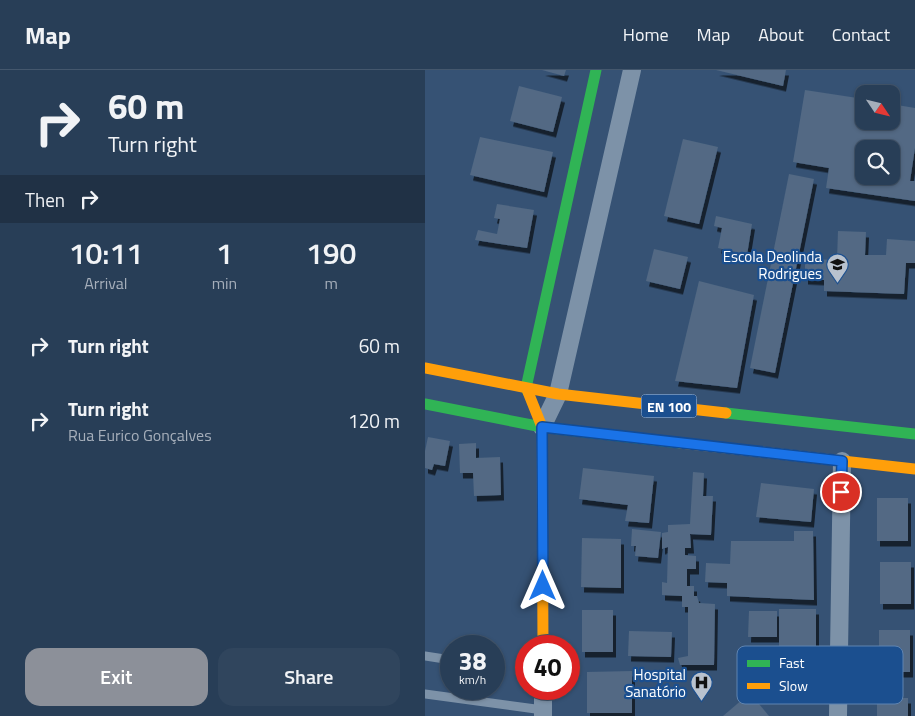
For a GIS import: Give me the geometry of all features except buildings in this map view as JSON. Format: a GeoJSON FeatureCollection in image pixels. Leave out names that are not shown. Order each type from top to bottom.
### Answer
{"type":"FeatureCollection","features":[{"type":"Feature","properties":{"kind":"main road"},"geometry":{"type":"LineString","coordinates":[[543,635],[542,427],[527,388],[596,70]]}},
{"type":"Feature","properties":{"kind":"main road","name":"EN 100"},"geometry":{"type":"LineString","coordinates":[[425,368],[558,394],[915,434]]}},
{"type":"Feature","properties":{"kind":"main road","name":"EN 100"},"geometry":{"type":"LineString","coordinates":[[425,404],[542,427],[915,469]]}},
{"type":"Feature","properties":{"kind":"street"},"geometry":{"type":"LineString","coordinates":[[542,427],[558,394],[632,70]]}},
{"type":"Feature","properties":{"kind":"street"},"geometry":{"type":"LineString","coordinates":[[839,646],[842,461]]}},
{"type":"Feature","properties":{"kind":"street"},"geometry":{"type":"LineString","coordinates":[[543,700],[543,713]]}},
{"type":"Feature","properties":{"kind":"lane"},"geometry":{"type":"LineString","coordinates":[[425,656],[440,658]]}},
{"type":"Feature","properties":{"kind":"lane"},"geometry":{"type":"LineString","coordinates":[[425,694],[543,713]]}},
{"type":"Feature","properties":{"kind":"traffic: fast"},"geometry":{"type":"LineString","coordinates":[[528,392],[526,388],[596,70]]}},
{"type":"Feature","properties":{"kind":"traffic: fast"},"geometry":{"type":"LineString","coordinates":[[425,404],[542,427],[680,443]]}},
{"type":"Feature","properties":{"kind":"traffic: fast"},"geometry":{"type":"LineString","coordinates":[[726,413],[915,434]]}},
{"type":"Feature","properties":{"kind":"traffic: slow"},"geometry":{"type":"LineString","coordinates":[[425,368],[558,394],[726,413]]}},
{"type":"Feature","properties":{"kind":"traffic: slow"},"geometry":{"type":"LineString","coordinates":[[528,392],[542,427],[543,635]]}},
{"type":"Feature","properties":{"kind":"traffic: slow"},"geometry":{"type":"LineString","coordinates":[[680,443],[915,469]]}},
{"type":"Feature","properties":{"kind":"place","name":"Escola Deolinda Rodrigues"},"geometry":{"type":"Point","coordinates":[838,284]}},
{"type":"Feature","properties":{"kind":"place","name":"Hospital Sanatório"},"geometry":{"type":"Point","coordinates":[702,702]}},
{"type":"Feature","properties":{"kind":"route"},"geometry":{"type":"LineString","coordinates":[[543,586],[542,427],[842,461],[841,492]]}}]}
